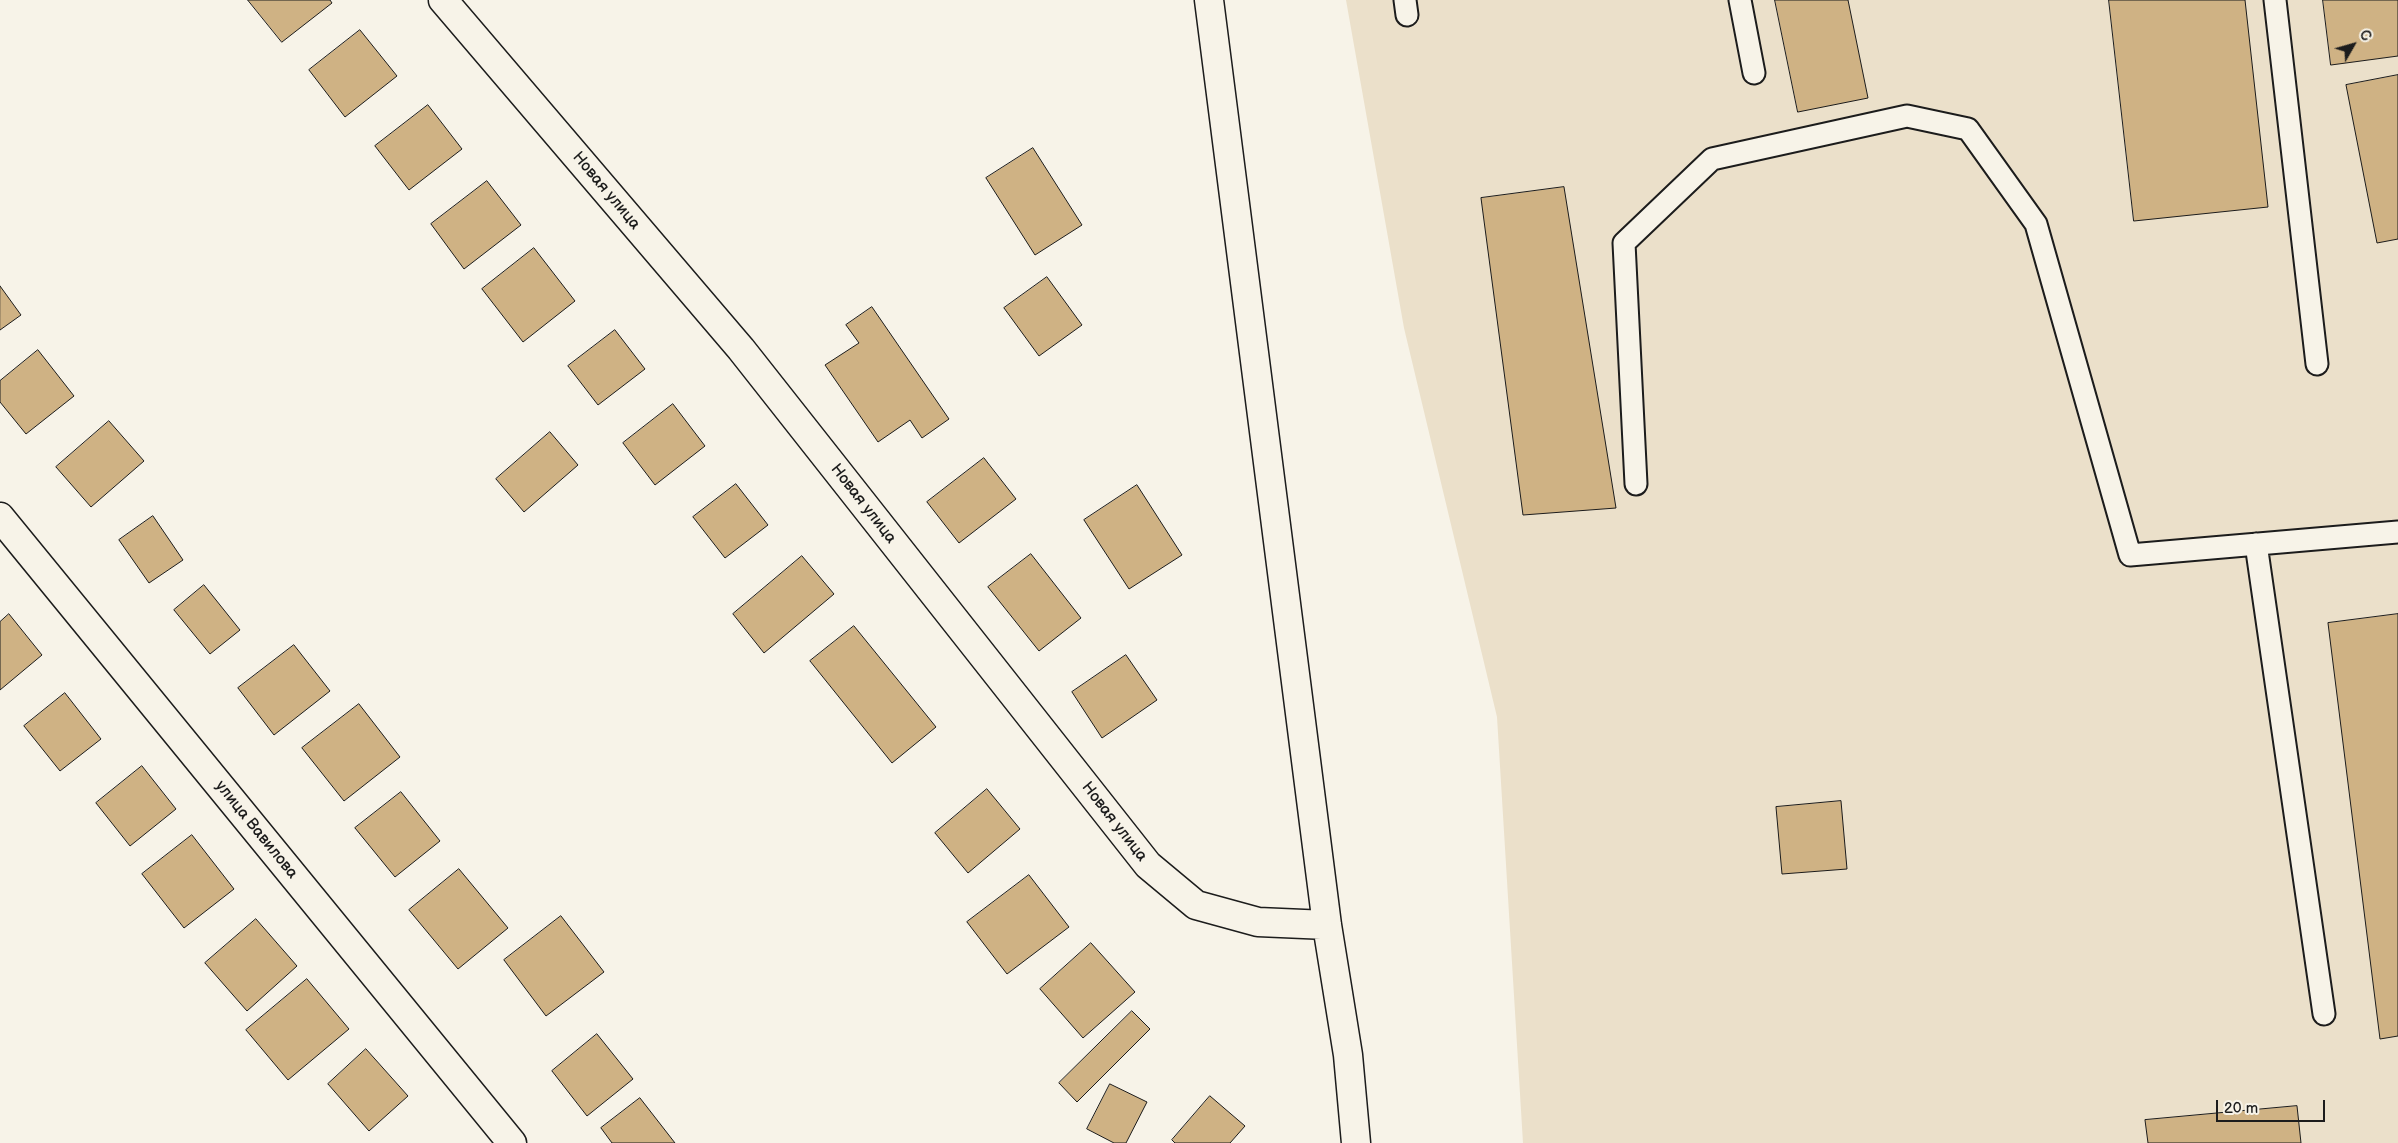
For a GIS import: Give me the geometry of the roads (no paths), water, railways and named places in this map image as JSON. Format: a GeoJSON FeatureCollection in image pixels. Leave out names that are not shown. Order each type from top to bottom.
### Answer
{"type":"FeatureCollection","features":[{"type":"Feature","properties":{"kind":"street","name":"Новая улица"},"geometry":{"type":"LineString","coordinates":[[443,0],[741,349],[1148,865],[1196,905],[1258,922],[1328,925]]}},
{"type":"Feature","properties":{"kind":"street"},"geometry":{"type":"LineString","coordinates":[[1209,0],[1328,925],[1348,1055],[1356,1143]]}},
{"type":"Feature","properties":{"kind":"street","name":"улица Вавилова"},"geometry":{"type":"LineString","coordinates":[[0,517],[512,1143]]}},
{"type":"Feature","properties":{"kind":"lane"},"geometry":{"type":"LineString","coordinates":[[1740,0],[1754,73]]}},
{"type":"Feature","properties":{"kind":"lane"},"geometry":{"type":"LineString","coordinates":[[2275,0],[2316,364]]}},
{"type":"Feature","properties":{"kind":"lane"},"geometry":{"type":"LineString","coordinates":[[1636,484],[1624,243],[1712,159],[1907,116],[1968,130],[2036,224],[2130,555],[2398,532]]}},
{"type":"Feature","properties":{"kind":"lane"},"geometry":{"type":"LineString","coordinates":[[2256,544],[2324,1014]]}}]}
